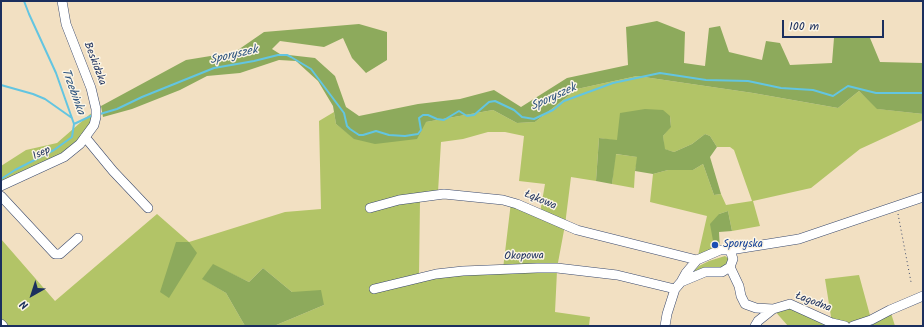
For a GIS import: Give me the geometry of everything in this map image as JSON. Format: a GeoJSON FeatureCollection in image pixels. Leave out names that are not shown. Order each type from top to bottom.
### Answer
{"type":"FeatureCollection","features":[{"type":"Feature","properties":{"kind":"street","name":"Beskidzka"},"geometry":{"type":"LineString","coordinates":[[62,1],[66,24],[91,88],[96,113],[94,125],[87,136]]}},
{"type":"Feature","properties":{"kind":"street","name":"Isep"},"geometry":{"type":"LineString","coordinates":[[1,186],[64,157],[87,136]]}},
{"type":"Feature","properties":{"kind":"street"},"geometry":{"type":"LineString","coordinates":[[87,136],[112,171],[148,208]]}},
{"type":"Feature","properties":{"kind":"street","name":"Łąkowa"},"geometry":{"type":"LineString","coordinates":[[370,208],[399,200],[444,194],[503,200],[517,204],[577,230],[697,260]]}},
{"type":"Feature","properties":{"kind":"street"},"geometry":{"type":"LineString","coordinates":[[1,196],[55,254],[60,254],[78,238]]}},
{"type":"Feature","properties":{"kind":"street"},"geometry":{"type":"LineString","coordinates":[[665,326],[667,314],[678,285],[697,260],[720,250],[730,250],[799,239],[923,197]]}},
{"type":"Feature","properties":{"kind":"street"},"geometry":{"type":"LineString","coordinates":[[678,285],[705,272],[722,272],[730,267],[733,259],[730,250]]}},
{"type":"Feature","properties":{"kind":"street"},"geometry":{"type":"LineString","coordinates":[[730,267],[739,286],[741,296],[745,304],[756,308],[773,309]]}},
{"type":"Feature","properties":{"kind":"street","name":"Okopowa"},"geometry":{"type":"LineString","coordinates":[[374,289],[430,276],[457,272],[537,268],[557,268],[617,275],[678,285]]}},
{"type":"Feature","properties":{"kind":"street"},"geometry":{"type":"LineString","coordinates":[[853,326],[871,320],[923,296]]}},
{"type":"Feature","properties":{"kind":"street","name":"Łagodna"},"geometry":{"type":"LineString","coordinates":[[755,326],[758,321],[773,309],[790,304],[832,323],[845,326]]}},
{"type":"Feature","properties":{"kind":"path"},"geometry":{"type":"LineString","coordinates":[[897,207],[911,282]]}},
{"type":"Feature","properties":{"kind":"green space"},"geometry":{"type":"Polygon","coordinates":[[[657,21],[685,32],[684,63],[705,66],[709,28],[720,26],[729,52],[762,60],[766,41],[780,43],[790,65],[832,63],[834,38],[870,38],[880,62],[923,63],[923,114],[877,109],[859,91],[838,108],[753,93],[637,76],[577,89],[535,122],[517,123],[493,110],[426,122],[417,139],[375,144],[354,139],[336,124],[333,106],[318,81],[296,61],[279,60],[240,73],[207,76],[180,90],[132,109],[103,117],[101,106],[186,60],[235,52],[264,32],[359,24],[387,32],[387,60],[366,73],[352,58],[343,38],[324,47],[280,41],[272,49],[280,54],[315,58],[335,76],[346,107],[359,116],[418,104],[460,99],[494,90],[521,107],[567,78],[628,65],[626,27],[657,21]]]}},
{"type":"Feature","properties":{"kind":"green space"},"geometry":{"type":"Polygon","coordinates":[[[637,76],[753,93],[838,108],[859,91],[878,109],[923,114],[923,120],[860,149],[811,188],[753,201],[760,226],[732,231],[728,211],[719,214],[715,252],[697,260],[707,216],[650,202],[653,174],[668,170],[693,170],[703,164],[714,195],[721,194],[726,205],[752,201],[734,150],[730,147],[717,147],[710,136],[705,134],[692,144],[674,152],[664,149],[663,136],[671,126],[670,116],[618,141],[599,138],[596,181],[571,177],[565,225],[557,268],[503,269],[511,202],[540,213],[545,184],[519,181],[524,136],[505,132],[488,132],[463,139],[441,142],[438,192],[420,200],[419,275],[436,276],[557,271],[555,312],[590,317],[589,326],[274,326],[324,305],[292,292],[263,268],[249,282],[213,265],[203,279],[226,293],[245,326],[1,326],[1,239],[55,301],[157,214],[189,242],[285,212],[321,209],[319,121],[334,112],[336,124],[354,138],[426,122],[493,110],[517,123],[535,122],[577,89],[637,76]]]}},
{"type":"Feature","properties":{"kind":"green space"},"geometry":{"type":"Polygon","coordinates":[[[96,109],[96,117],[80,144],[1,186],[1,166],[26,150],[57,143],[96,109]]]}},
{"type":"Feature","properties":{"kind":"green space"},"geometry":{"type":"Polygon","coordinates":[[[645,109],[663,110],[670,116],[671,127],[663,136],[665,149],[674,152],[692,144],[705,134],[710,136],[717,147],[710,157],[721,194],[714,195],[703,164],[693,170],[668,170],[653,174],[635,171],[637,157],[616,154],[612,184],[596,181],[599,138],[617,140],[620,113],[645,109]]]}},
{"type":"Feature","properties":{"kind":"green space"},"geometry":{"type":"Polygon","coordinates":[[[615,154],[638,157],[634,188],[612,184],[615,154]]]}},
{"type":"Feature","properties":{"kind":"green space"},"geometry":{"type":"Polygon","coordinates":[[[728,211],[732,231],[719,232],[720,250],[715,252],[710,224],[719,214],[728,211]]]}},
{"type":"Feature","properties":{"kind":"green space"},"geometry":{"type":"Polygon","coordinates":[[[176,242],[189,242],[197,253],[169,298],[160,292],[176,242]]]}},
{"type":"Feature","properties":{"kind":"green space"},"geometry":{"type":"Polygon","coordinates":[[[725,256],[729,259],[726,267],[693,274],[699,266],[725,256]]]}},
{"type":"Feature","properties":{"kind":"green space"},"geometry":{"type":"Polygon","coordinates":[[[213,264],[249,282],[263,268],[292,292],[321,290],[324,305],[274,326],[245,326],[226,293],[202,279],[213,264]]]}},
{"type":"Feature","properties":{"kind":"green space"},"geometry":{"type":"Polygon","coordinates":[[[859,275],[871,319],[890,310],[895,326],[788,326],[773,309],[790,304],[832,323],[825,279],[859,275]]]}},
{"type":"Feature","properties":{"kind":"waterway","name":"Trzebinka"},"geometry":{"type":"LineString","coordinates":[[1,179],[54,150],[72,137],[74,124],[56,73],[24,1]]}},
{"type":"Feature","properties":{"kind":"waterway","name":"Sporyszek"},"geometry":{"type":"LineString","coordinates":[[100,114],[117,109],[142,97],[214,68],[278,55],[287,55],[311,69],[344,113],[347,126],[359,135],[376,131],[389,135],[405,136],[418,134],[421,130],[419,118],[423,115],[444,120],[459,111],[467,116],[474,115],[489,102],[495,101],[514,110],[522,117],[534,119],[553,110],[564,101],[613,83],[660,73],[706,80],[748,81],[781,88],[813,90],[833,96],[848,86],[876,93],[923,93]]}},
{"type":"Feature","properties":{"kind":"waterway"},"geometry":{"type":"LineString","coordinates":[[1,85],[45,99],[72,118]]}},
{"type":"Feature","properties":{"kind":"waterway","name":"Sporyszek"},"geometry":{"type":"LineString","coordinates":[[74,124],[93,115]]}},
{"type":"Feature","properties":{"kind":"place","name":"Sporyska"},"geometry":{"type":"Point","coordinates":[715,245]}}]}
